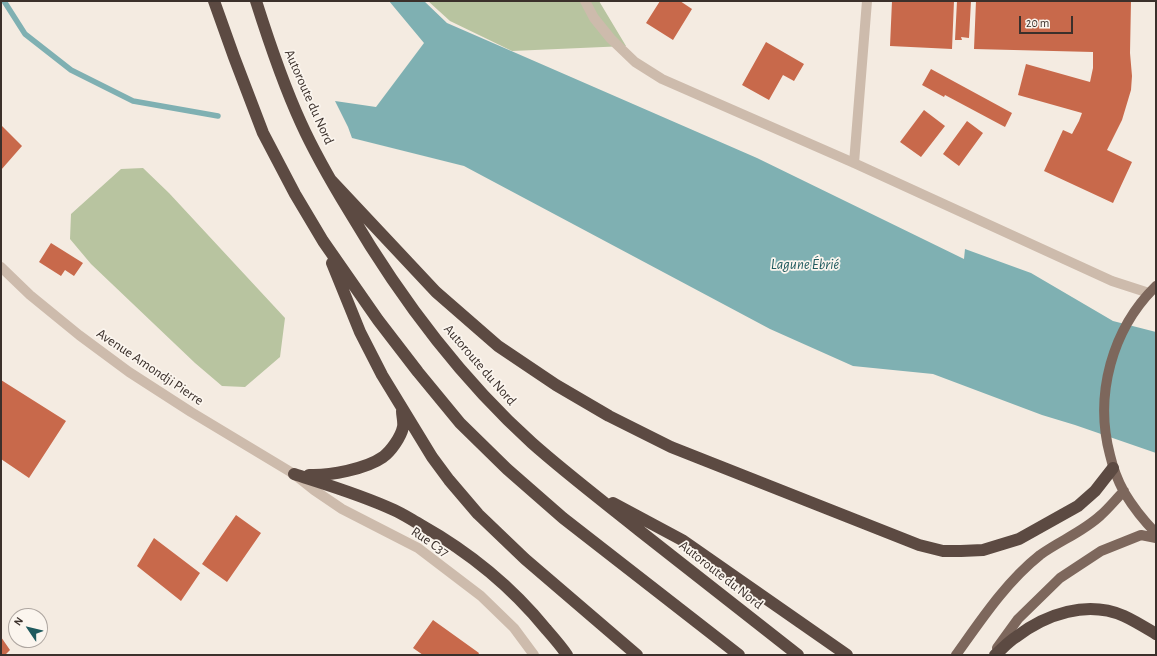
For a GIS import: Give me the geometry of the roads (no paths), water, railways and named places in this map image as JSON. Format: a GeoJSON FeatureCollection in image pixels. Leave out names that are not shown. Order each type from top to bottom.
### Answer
{"type":"FeatureCollection","features":[{"type":"Feature","properties":{"kind":"highway"},"geometry":{"type":"LineString","coordinates":[[214,1],[263,133],[295,194],[323,241],[378,320],[418,372],[460,423],[507,469],[563,518],[739,655]]}},
{"type":"Feature","properties":{"kind":"highway","name":"Autoroute du Nord"},"geometry":{"type":"LineString","coordinates":[[256,1],[271,47],[301,123],[330,179],[373,251],[406,300],[445,350],[495,406],[532,443],[582,486],[798,655]]}},
{"type":"Feature","properties":{"kind":"highway"},"geometry":{"type":"LineString","coordinates":[[330,179],[436,292],[498,346],[556,385],[609,416],[671,447],[919,545],[943,551],[961,552],[983,550],[1019,539],[1078,506],[1095,490],[1113,468]]}},
{"type":"Feature","properties":{"kind":"highway"},"geometry":{"type":"LineString","coordinates":[[323,241],[360,332],[382,375],[432,457],[478,514],[525,559],[637,655]]}},
{"type":"Feature","properties":{"kind":"highway"},"geometry":{"type":"LineString","coordinates":[[294,474],[321,475],[344,471],[368,465],[383,457],[397,441],[403,426],[402,408]]}},
{"type":"Feature","properties":{"kind":"highway"},"geometry":{"type":"LineString","coordinates":[[294,474],[356,494],[395,510],[460,549],[487,569],[524,604],[567,655]]}},
{"type":"Feature","properties":{"kind":"highway"},"geometry":{"type":"LineString","coordinates":[[582,486],[682,540],[844,653]]}},
{"type":"Feature","properties":{"kind":"highway"},"geometry":{"type":"LineString","coordinates":[[994,655],[1015,637],[1034,624],[1059,614],[1076,610],[1093,608],[1109,611],[1124,616],[1156,634]]}},
{"type":"Feature","properties":{"kind":"main road"},"geometry":{"type":"LineString","coordinates":[[1152,290],[1132,315],[1115,348],[1109,366],[1104,408],[1105,427],[1113,468],[1124,491],[1142,519],[1156,533]]}},
{"type":"Feature","properties":{"kind":"main road"},"geometry":{"type":"LineString","coordinates":[[956,655],[993,604],[1019,574],[1040,555],[1100,516],[1124,491]]}},
{"type":"Feature","properties":{"kind":"main road"},"geometry":{"type":"LineString","coordinates":[[994,655],[1018,619],[1060,578],[1101,551],[1141,535],[1156,538]]}},
{"type":"Feature","properties":{"kind":"street"},"geometry":{"type":"LineString","coordinates":[[585,1],[594,18],[611,39],[635,62],[662,79],[854,163],[1112,281],[1152,290]]}},
{"type":"Feature","properties":{"kind":"street"},"geometry":{"type":"LineString","coordinates":[[854,163],[867,1]]}},
{"type":"Feature","properties":{"kind":"street","name":"Avenue Amondji Pierre"},"geometry":{"type":"LineString","coordinates":[[1,267],[30,295],[79,335],[129,372],[191,412],[294,474]]}},
{"type":"Feature","properties":{"kind":"street","name":"Rue C37"},"geometry":{"type":"LineString","coordinates":[[294,474],[342,509],[418,548],[480,596],[514,628],[534,655]]}},
{"type":"Feature","properties":{"kind":"water","name":"Lagune Ébrié"},"geometry":{"type":"Polygon","coordinates":[[[389,1],[424,1],[447,23],[757,158],[964,259],[965,249],[1031,273],[1113,321],[1156,332],[1156,453],[1042,415],[933,374],[853,366],[770,329],[464,166],[352,138],[335,101],[376,107],[424,43],[389,1]]]}},
{"type":"Feature","properties":{"kind":"waterway"},"geometry":{"type":"LineString","coordinates":[[4,1],[25,34],[71,70],[133,101],[218,116]]}}]}
